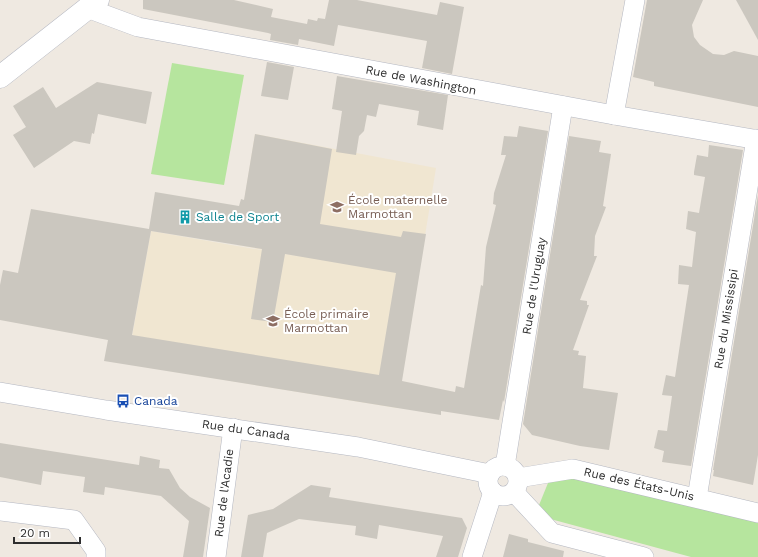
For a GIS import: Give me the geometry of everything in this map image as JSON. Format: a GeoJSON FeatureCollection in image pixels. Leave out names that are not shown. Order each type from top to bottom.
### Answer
{"type":"FeatureCollection","features":[{"type":"Feature","properties":{"kind":"street"},"geometry":{"type":"LineString","coordinates":[[614,115],[635,0]]}},
{"type":"Feature","properties":{"kind":"street"},"geometry":{"type":"LineString","coordinates":[[0,77],[93,4]]}},
{"type":"Feature","properties":{"kind":"street","name":"Rue de Washington"},"geometry":{"type":"LineString","coordinates":[[93,4],[138,27],[563,106],[757,140]]}},
{"type":"Feature","properties":{"kind":"street","name":"Rue de l'Uruguay"},"geometry":{"type":"LineString","coordinates":[[507,478],[563,106]]}},
{"type":"Feature","properties":{"kind":"street","name":"Rue du Mississipi"},"geometry":{"type":"LineString","coordinates":[[698,498],[757,140]]}},
{"type":"Feature","properties":{"kind":"street","name":"Rue du Canada"},"geometry":{"type":"LineString","coordinates":[[0,392],[358,447],[507,478]]}},
{"type":"Feature","properties":{"kind":"street","name":"Rue de l'Acadie"},"geometry":{"type":"LineString","coordinates":[[216,557],[233,428]]}},
{"type":"Feature","properties":{"kind":"street","name":"Rue des États-Unis"},"geometry":{"type":"LineString","coordinates":[[507,478],[573,469],[758,513]]}},
{"type":"Feature","properties":{"kind":"street"},"geometry":{"type":"LineString","coordinates":[[472,557],[494,492],[489,486],[507,478],[552,533],[644,557]]}},
{"type":"Feature","properties":{"kind":"street"},"geometry":{"type":"LineString","coordinates":[[0,510],[74,520],[96,551],[96,557]]}},
{"type":"Feature","properties":{"kind":"shaded area","name":"École primaire Marmottan"},"geometry":{"type":"Polygon","coordinates":[[[255,134],[436,168],[397,408],[127,364],[151,231],[307,258],[237,245],[255,134]]]}},
{"type":"Feature","properties":{"kind":"green space"},"geometry":{"type":"Polygon","coordinates":[[[172,63],[244,75],[224,185],[151,174],[172,63]]]}},
{"type":"Feature","properties":{"kind":"green space"},"geometry":{"type":"Polygon","coordinates":[[[578,474],[758,517],[758,557],[691,557],[543,517],[537,510],[550,478],[578,474]]]}},
{"type":"Feature","properties":{"kind":"building"},"geometry":{"type":"Polygon","coordinates":[[[143,0],[234,0],[273,9],[271,17],[307,24],[308,19],[317,21],[318,18],[325,19],[329,0],[357,0],[437,15],[440,2],[464,7],[452,74],[422,68],[427,41],[338,25],[334,46],[299,39],[298,45],[270,40],[271,34],[268,33],[143,9],[143,0]]]}},
{"type":"Feature","properties":{"kind":"building"},"geometry":{"type":"Polygon","coordinates":[[[647,0],[703,0],[692,25],[694,37],[700,45],[713,54],[724,55],[734,51],[758,56],[758,107],[654,86],[654,82],[633,77],[647,0]]]}},
{"type":"Feature","properties":{"kind":"building"},"geometry":{"type":"Polygon","coordinates":[[[736,0],[758,0],[758,40],[736,0]]]}},
{"type":"Feature","properties":{"kind":"building"},"geometry":{"type":"Polygon","coordinates":[[[267,62],[294,67],[288,100],[261,96],[267,62]]]}},
{"type":"Feature","properties":{"kind":"building"},"geometry":{"type":"Polygon","coordinates":[[[337,76],[448,95],[443,130],[417,125],[419,111],[379,104],[376,117],[367,115],[364,131],[359,136],[356,155],[336,152],[342,111],[332,109],[337,76]]]}},
{"type":"Feature","properties":{"kind":"building"},"geometry":{"type":"Polygon","coordinates":[[[97,82],[152,92],[146,124],[98,114],[94,134],[92,133],[90,144],[74,141],[34,168],[13,135],[26,127],[13,106],[43,87],[56,108],[97,82]]]}},
{"type":"Feature","properties":{"kind":"building"},"geometry":{"type":"Polygon","coordinates":[[[519,126],[548,131],[504,402],[503,400],[499,420],[441,411],[441,415],[104,361],[108,340],[0,320],[0,285],[3,270],[18,273],[31,209],[149,229],[155,192],[239,206],[241,199],[244,200],[255,134],[332,149],[320,224],[401,237],[403,231],[426,234],[402,381],[455,392],[456,386],[464,388],[481,285],[483,286],[486,247],[496,205],[493,204],[494,193],[506,155],[501,155],[504,136],[517,137],[519,126]],[[151,231],[132,335],[379,375],[396,273],[285,254],[273,322],[251,319],[262,249],[151,231]]]}},
{"type":"Feature","properties":{"kind":"building"},"geometry":{"type":"Polygon","coordinates":[[[569,136],[601,141],[599,152],[611,154],[603,206],[606,207],[595,236],[594,256],[597,256],[580,300],[587,301],[587,305],[589,305],[573,350],[579,351],[578,355],[586,356],[583,388],[618,393],[609,450],[580,446],[532,435],[523,424],[569,136]]]}},
{"type":"Feature","properties":{"kind":"building"},"geometry":{"type":"Polygon","coordinates":[[[709,145],[743,150],[691,466],[662,462],[664,451],[654,448],[658,430],[667,431],[672,396],[662,395],[666,375],[675,377],[689,285],[678,284],[679,265],[692,267],[696,232],[686,229],[688,211],[699,213],[705,177],[694,175],[697,155],[708,157],[709,145]]]}},
{"type":"Feature","properties":{"kind":"building"},"geometry":{"type":"Polygon","coordinates":[[[758,195],[758,455],[753,485],[713,476],[713,470],[758,195]]]}},
{"type":"Feature","properties":{"kind":"building"},"geometry":{"type":"Polygon","coordinates":[[[0,443],[139,465],[140,456],[160,460],[159,468],[169,469],[180,488],[190,497],[210,508],[203,557],[183,557],[189,521],[161,496],[105,487],[104,495],[83,492],[85,477],[43,471],[41,485],[0,477],[0,443]]]}},
{"type":"Feature","properties":{"kind":"building"},"geometry":{"type":"Polygon","coordinates":[[[311,485],[331,488],[329,497],[462,518],[467,528],[458,557],[436,557],[443,536],[379,525],[377,539],[355,535],[356,526],[299,519],[267,533],[263,557],[241,557],[248,515],[273,509],[311,485]]]}},
{"type":"Feature","properties":{"kind":"building"},"geometry":{"type":"Polygon","coordinates":[[[509,534],[528,539],[528,542],[564,551],[563,557],[503,557],[509,534]]]}},
{"type":"Feature","properties":{"kind":"place","name":"École maternelle Marmottan"},"geometry":{"type":"Point","coordinates":[337,207]}},
{"type":"Feature","properties":{"kind":"place","name":"Salle de Sport"},"geometry":{"type":"Point","coordinates":[185,217]}},
{"type":"Feature","properties":{"kind":"place","name":"École primaire Marmottan"},"geometry":{"type":"Point","coordinates":[273,321]}},
{"type":"Feature","properties":{"kind":"place","name":"Canada"},"geometry":{"type":"Point","coordinates":[123,401]}}]}
